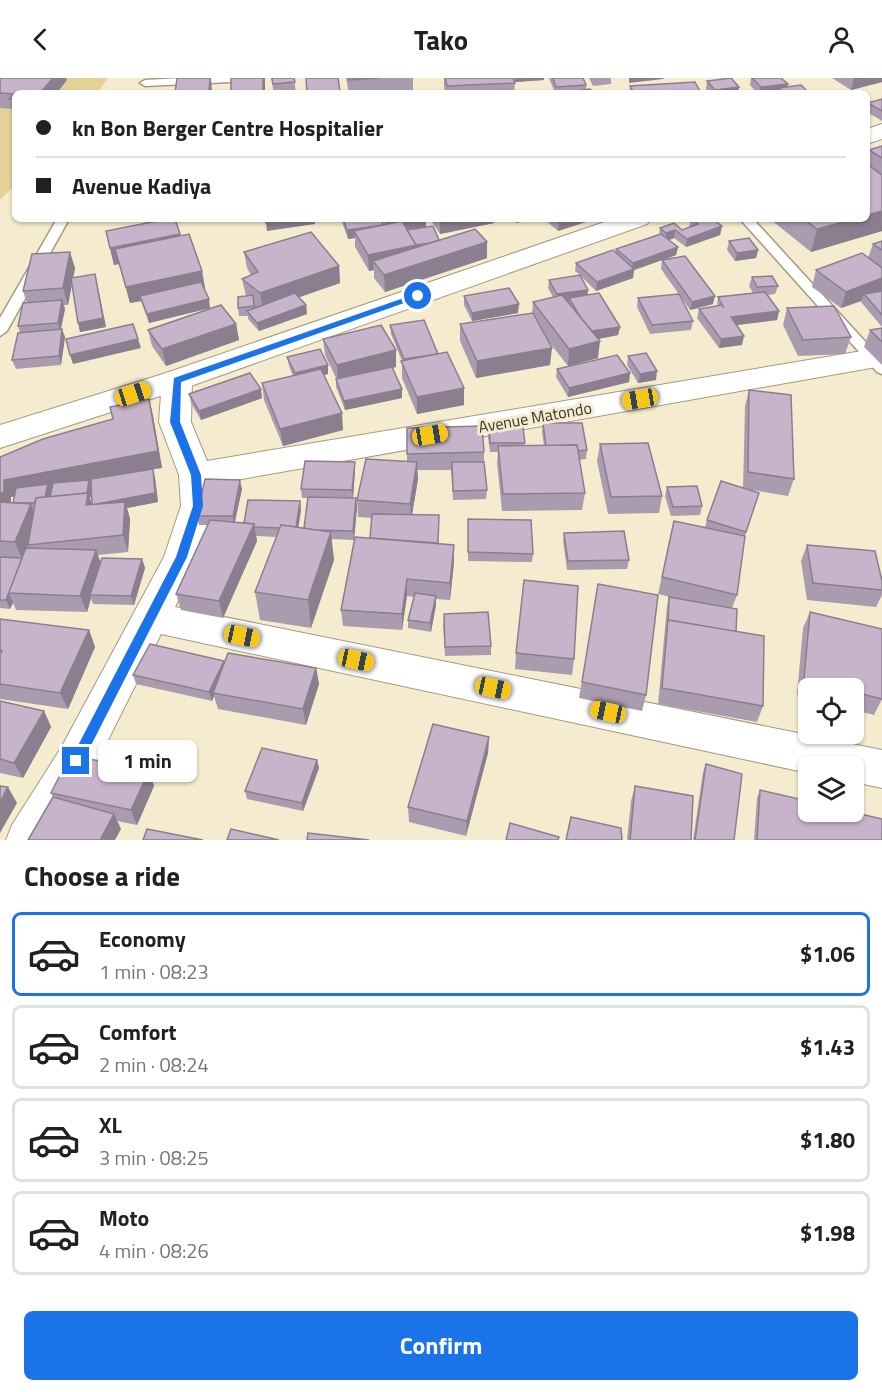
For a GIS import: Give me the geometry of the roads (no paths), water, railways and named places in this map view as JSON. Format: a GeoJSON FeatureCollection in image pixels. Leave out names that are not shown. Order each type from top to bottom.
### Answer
{"type":"FeatureCollection","features":[{"type":"Feature","properties":{"kind":"street"},"geometry":{"type":"LineString","coordinates":[[0,437],[177,380],[629,222]]}},
{"type":"Feature","properties":{"kind":"street","name":"Avenue Matondo"},"geometry":{"type":"LineString","coordinates":[[196,475],[878,364]]}},
{"type":"Feature","properties":{"kind":"street"},"geometry":{"type":"LineString","coordinates":[[28,840],[76,761],[182,557],[198,506],[196,475],[175,422],[177,380]]}},
{"type":"Feature","properties":{"kind":"street"},"geometry":{"type":"LineString","coordinates":[[151,617],[882,769]]}},
{"type":"Feature","properties":{"kind":"lane"},"geometry":{"type":"LineString","coordinates":[[144,85],[252,78]]}},
{"type":"Feature","properties":{"kind":"lane"},"geometry":{"type":"LineString","coordinates":[[0,332],[61,222]]}},
{"type":"Feature","properties":{"kind":"lane"},"geometry":{"type":"LineString","coordinates":[[749,222],[878,364]]}}]}
